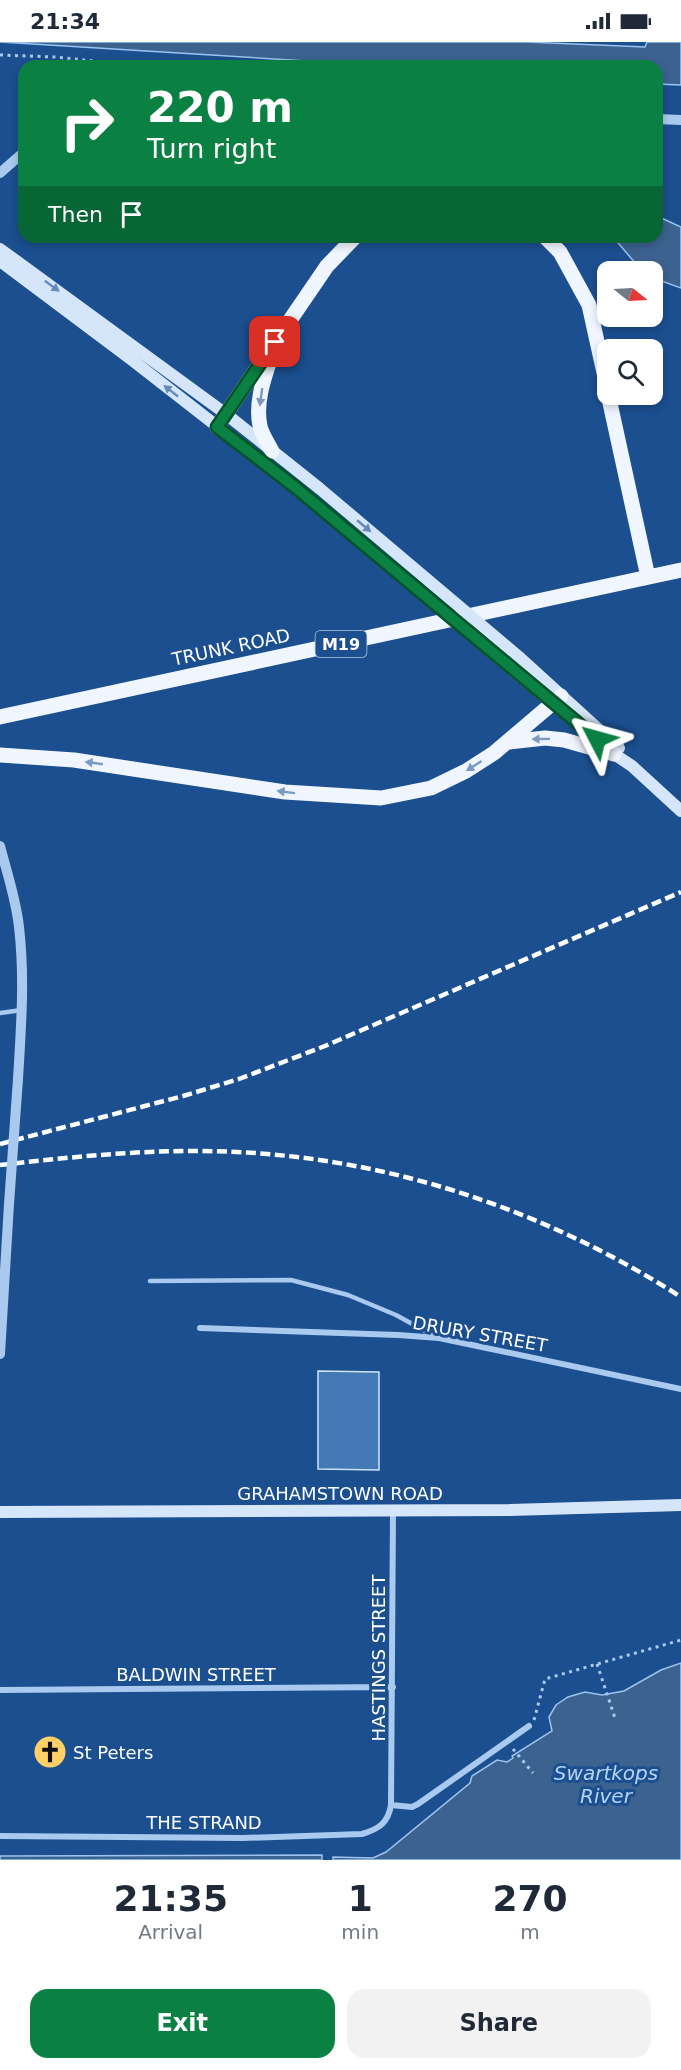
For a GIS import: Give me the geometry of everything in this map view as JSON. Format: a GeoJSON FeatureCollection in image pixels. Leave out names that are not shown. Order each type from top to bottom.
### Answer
{"type":"FeatureCollection","features":[{"type":"Feature","properties":{"kind":"main road"},"geometry":{"type":"LineString","coordinates":[[217,427],[327,266],[349,243]]}},
{"type":"Feature","properties":{"kind":"main road"},"geometry":{"type":"LineString","coordinates":[[551,243],[560,252],[589,305],[597,342]]}},
{"type":"Feature","properties":{"kind":"main road"},"geometry":{"type":"LineString","coordinates":[[2,254],[226,414],[319,488],[519,657],[557,700],[614,754],[632,766],[681,811]]}},
{"type":"Feature","properties":{"kind":"main road"},"geometry":{"type":"LineString","coordinates":[[2,254],[295,487],[510,668],[601,731],[627,757],[632,766]]}},
{"type":"Feature","properties":{"kind":"main road"},"geometry":{"type":"LineString","coordinates":[[272,451],[260,426],[259,413],[263,383],[275,342]]}},
{"type":"Feature","properties":{"kind":"main road"},"geometry":{"type":"LineString","coordinates":[[611,405],[648,577]]}},
{"type":"Feature","properties":{"kind":"main road","name":"TRUNK ROAD"},"geometry":{"type":"LineString","coordinates":[[0,717],[681,570]]}},
{"type":"Feature","properties":{"kind":"main road"},"geometry":{"type":"LineString","coordinates":[[0,755],[74,760],[285,792],[381,798],[431,788],[466,771],[507,742],[557,700]]}},
{"type":"Feature","properties":{"kind":"main road"},"geometry":{"type":"LineString","coordinates":[[507,742],[539,739],[564,740],[614,754]]}},
{"type":"Feature","properties":{"kind":"main road","name":"GRAHAMSTOWN ROAD"},"geometry":{"type":"LineString","coordinates":[[0,1512],[393,1511],[681,1505]]}},
{"type":"Feature","properties":{"kind":"street"},"geometry":{"type":"LineString","coordinates":[[663,119],[681,120]]}},
{"type":"Feature","properties":{"kind":"street"},"geometry":{"type":"LineString","coordinates":[[0,173],[18,158]]}},
{"type":"Feature","properties":{"kind":"street"},"geometry":{"type":"LineString","coordinates":[[0,846],[13,891],[19,926],[22,981],[0,1354]]}},
{"type":"Feature","properties":{"kind":"street","name":"DRURY STREET"},"geometry":{"type":"LineString","coordinates":[[200,1328],[439,1338],[681,1389]]}},
{"type":"Feature","properties":{"kind":"street","name":"HASTINGS STREET"},"geometry":{"type":"LineString","coordinates":[[391,1805],[393,1511]]}},
{"type":"Feature","properties":{"kind":"street","name":"BALDWIN STREET"},"geometry":{"type":"LineString","coordinates":[[0,1690],[393,1688]]}},
{"type":"Feature","properties":{"kind":"street"},"geometry":{"type":"LineString","coordinates":[[391,1805],[412,1807],[418,1804],[529,1726]]}},
{"type":"Feature","properties":{"kind":"street","name":"THE STRAND"},"geometry":{"type":"LineString","coordinates":[[0,1836],[243,1838],[362,1833],[373,1831],[382,1825],[390,1814],[391,1805]]}},
{"type":"Feature","properties":{"kind":"lane"},"geometry":{"type":"LineString","coordinates":[[0,1013],[22,1010]]}},
{"type":"Feature","properties":{"kind":"lane"},"geometry":{"type":"LineString","coordinates":[[150,1281],[291,1280],[348,1295],[396,1315],[439,1338]]}},
{"type":"Feature","properties":{"kind":"path"},"geometry":{"type":"LineString","coordinates":[[0,55],[84,60]]}},
{"type":"Feature","properties":{"kind":"path"},"geometry":{"type":"LineString","coordinates":[[529,1726],[535,1720],[545,1679],[681,1640]]}},
{"type":"Feature","properties":{"kind":"path"},"geometry":{"type":"LineString","coordinates":[[597,1664],[616,1721]]}},
{"type":"Feature","properties":{"kind":"path"},"geometry":{"type":"LineString","coordinates":[[507,1741],[533,1773]]}},
{"type":"Feature","properties":{"kind":"water"},"geometry":{"type":"Polygon","coordinates":[[[0,42],[527,42],[645,47],[647,42],[681,42],[681,85],[663,84],[663,60],[292,60],[0,42]]]}},
{"type":"Feature","properties":{"kind":"water"},"geometry":{"type":"Polygon","coordinates":[[[663,219],[681,227],[681,288],[663,282],[663,261],[633,261],[618,243],[663,243],[663,219]]]}},
{"type":"Feature","properties":{"kind":"water","name":"Swartkops River"},"geometry":{"type":"Polygon","coordinates":[[[681,1663],[681,1860],[333,1860],[333,1857],[373,1858],[386,1852],[470,1783],[472,1776],[497,1760],[507,1762],[513,1758],[512,1756],[552,1731],[549,1717],[556,1705],[568,1697],[585,1692],[602,1695],[624,1691],[661,1670],[681,1663]]]}},
{"type":"Feature","properties":{"kind":"water"},"geometry":{"type":"Polygon","coordinates":[[[322,1855],[322,1860],[0,1860],[0,1856],[322,1855]]]}},
{"type":"Feature","properties":{"kind":"building"},"geometry":{"type":"Polygon","coordinates":[[[318,1371],[379,1372],[379,1470],[318,1469],[318,1371]]]}},
{"type":"Feature","properties":{"kind":"railway"},"geometry":{"type":"LineString","coordinates":[[0,1144],[239,1079],[325,1046],[681,892]]}},
{"type":"Feature","properties":{"kind":"railway"},"geometry":{"type":"LineString","coordinates":[[0,1165],[71,1157],[191,1151],[256,1153],[321,1160],[384,1172],[446,1188],[508,1209],[567,1234],[681,1297]]}},
{"type":"Feature","properties":{"kind":"place","name":"St Peters"},"geometry":{"type":"Point","coordinates":[50,1752]}},
{"type":"Feature","properties":{"kind":"route"},"geometry":{"type":"LineString","coordinates":[[275,342],[217,427],[295,487],[597,739]]}}]}
